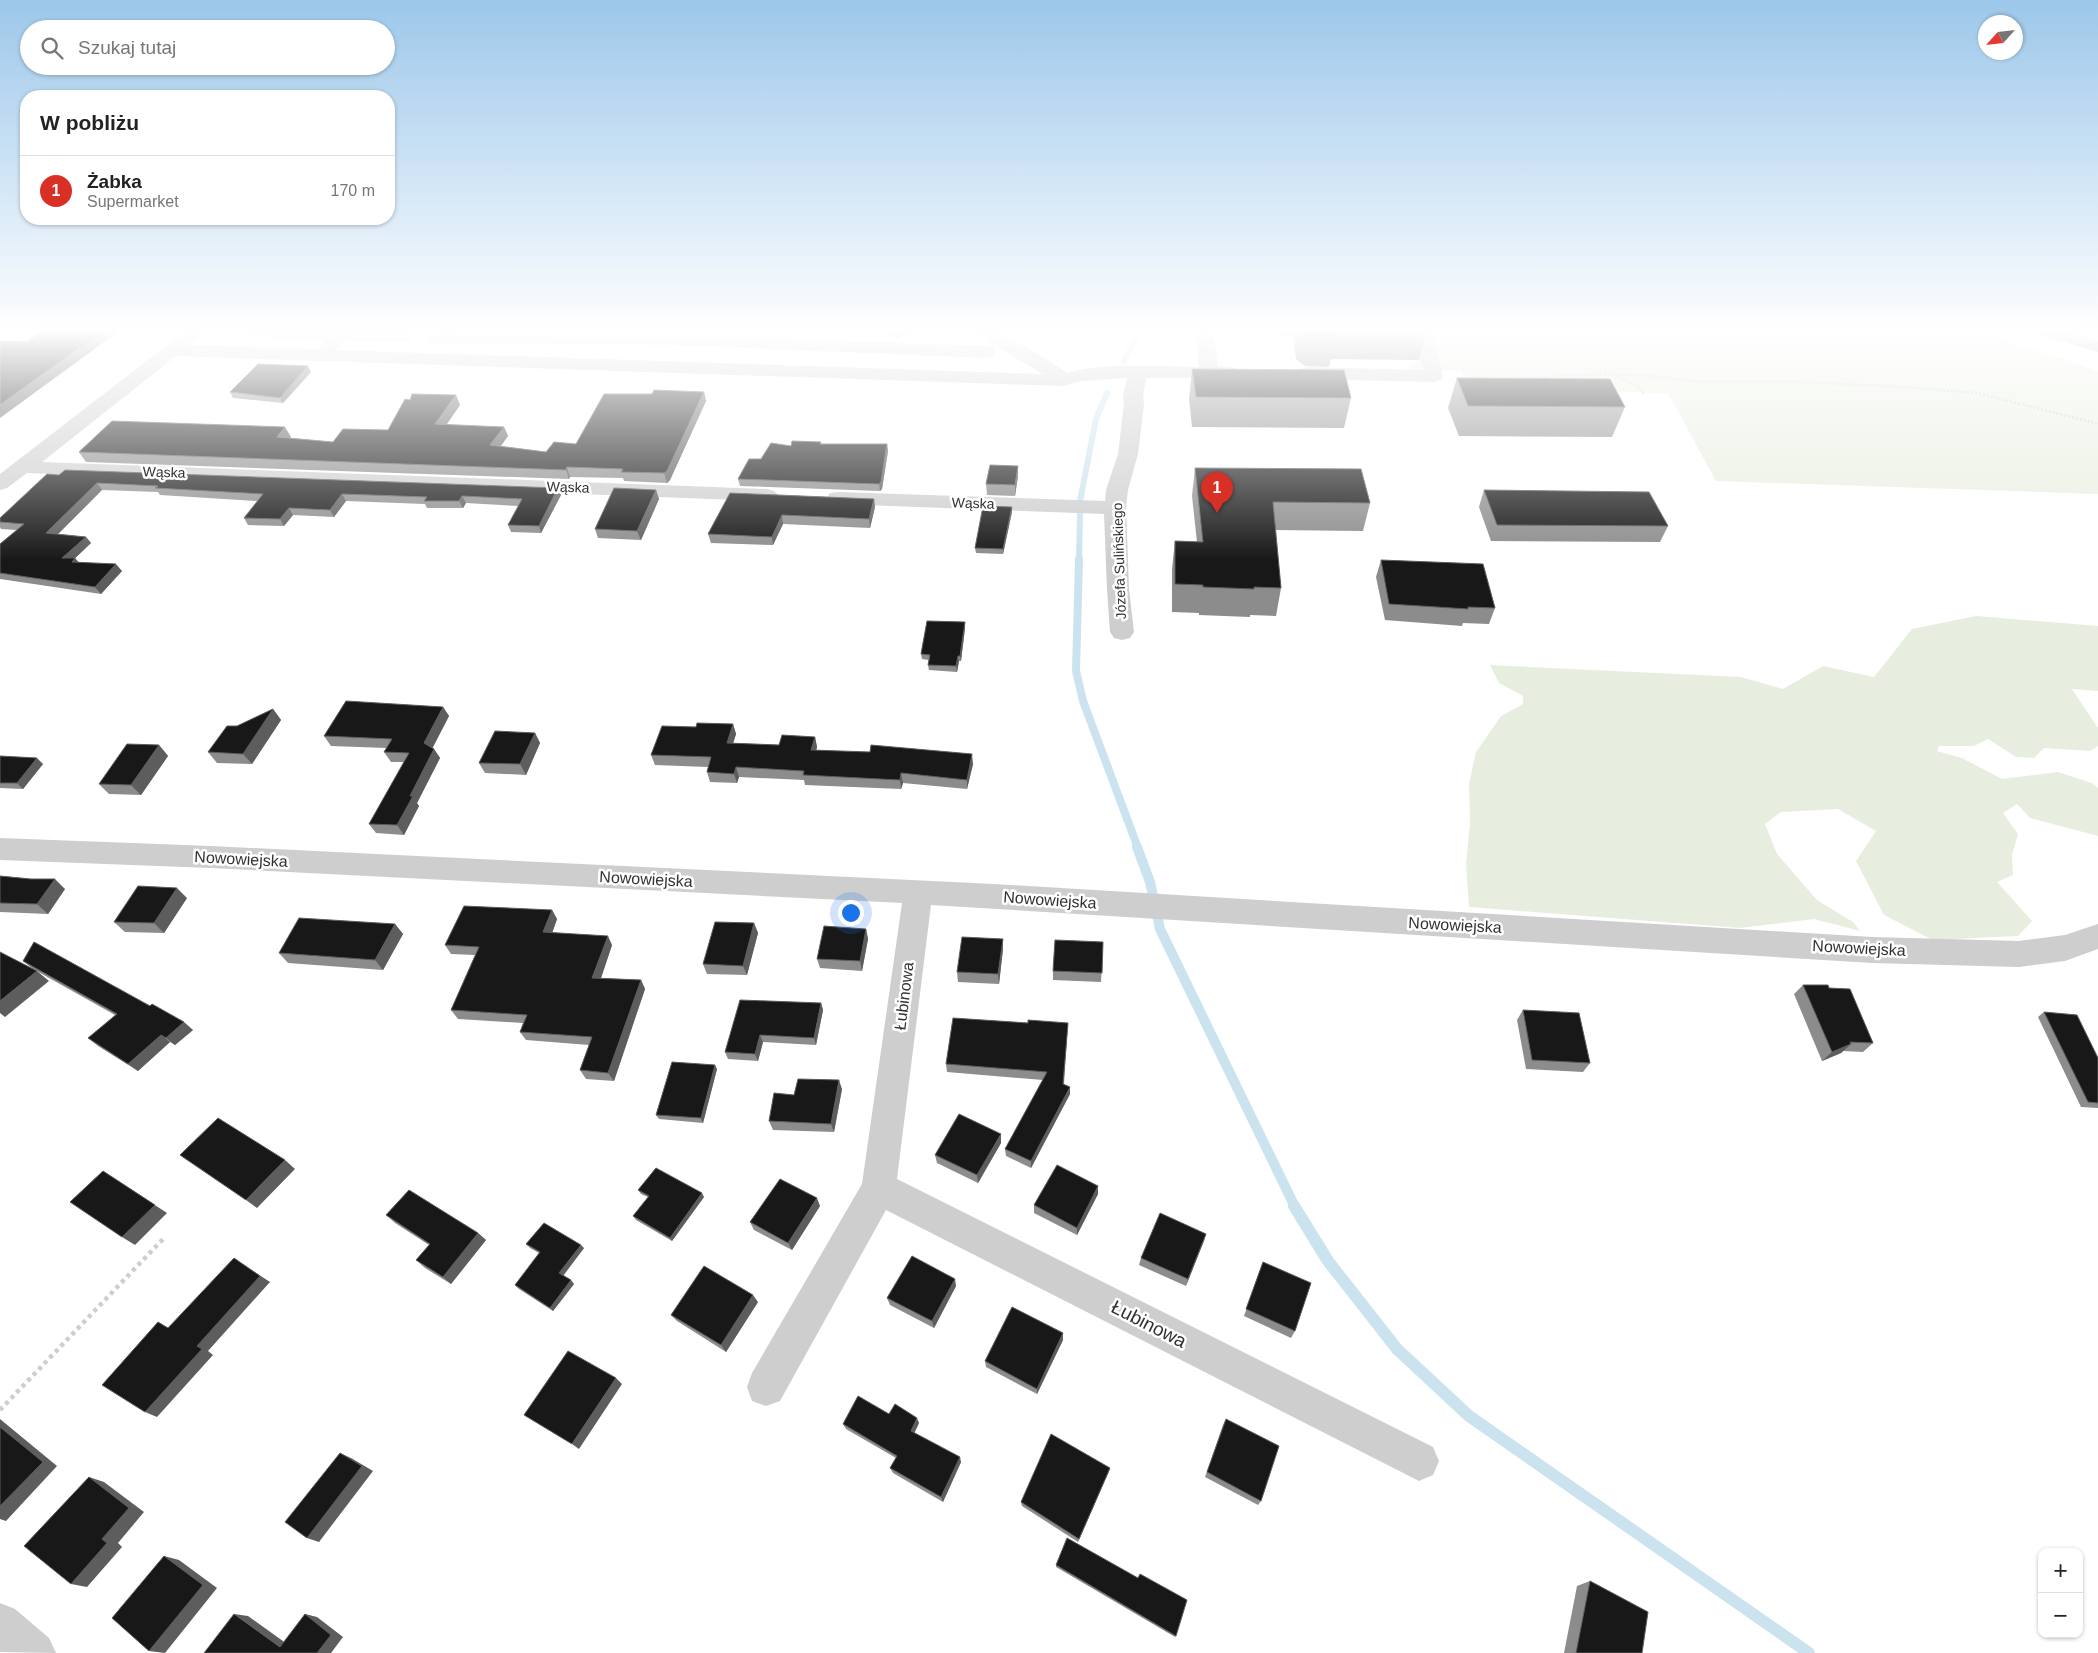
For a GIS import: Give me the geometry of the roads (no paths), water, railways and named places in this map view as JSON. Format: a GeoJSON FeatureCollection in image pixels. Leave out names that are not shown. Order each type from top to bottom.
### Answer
{"type":"FeatureCollection","features":[{"type":"Feature","properties":{"kind":"street"},"geometry":{"type":"LineString","coordinates":[[0,484],[100,406]]}},
{"type":"Feature","properties":{"kind":"street","name":"Józefa Sulińskiego"},"geometry":{"type":"LineString","coordinates":[[1122,632],[1118,589],[1115,508],[1117,490],[1128,454],[1134,406]]}},
{"type":"Feature","properties":{"kind":"street","name":"Wąska"},"geometry":{"type":"LineString","coordinates":[[22,467],[787,496]]}},
{"type":"Feature","properties":{"kind":"street","name":"Wąska"},"geometry":{"type":"LineString","coordinates":[[816,497],[1115,508]]}},
{"type":"Feature","properties":{"kind":"street","name":"Nowowiejska"},"geometry":{"type":"LineString","coordinates":[[0,849],[211,857],[918,892],[1872,950],[2019,954],[2065,948],[2098,936]]}},
{"type":"Feature","properties":{"kind":"street","name":"Łubinowa"},"geometry":{"type":"LineString","coordinates":[[766,1387],[879,1188],[918,892]]}},
{"type":"Feature","properties":{"kind":"street","name":"Łubinowa"},"geometry":{"type":"LineString","coordinates":[[879,1188],[1419,1461]]}},
{"type":"Feature","properties":{"kind":"street"},"geometry":{"type":"LineString","coordinates":[[0,1624],[34,1653]]}},
{"type":"Feature","properties":{"kind":"waterway"},"geometry":{"type":"LineString","coordinates":[[1080,501],[1096,419],[1101,406]]}},
{"type":"Feature","properties":{"kind":"waterway"},"geometry":{"type":"LineString","coordinates":[[1079,561],[1080,513]]}},
{"type":"Feature","properties":{"kind":"waterway"},"geometry":{"type":"LineString","coordinates":[[1079,559],[1076,671],[1083,701],[1138,848]]}},
{"type":"Feature","properties":{"kind":"waterway"},"geometry":{"type":"LineString","coordinates":[[1137,847],[1150,882],[1160,929],[1295,1207]]}},
{"type":"Feature","properties":{"kind":"waterway"},"geometry":{"type":"LineString","coordinates":[[1294,1206],[1328,1261],[1397,1349],[1469,1416],[1809,1653]]}},
{"type":"Feature","properties":{"kind":"place","name":"Żabka"},"geometry":{"type":"Point","coordinates":[1217,513]}}]}
